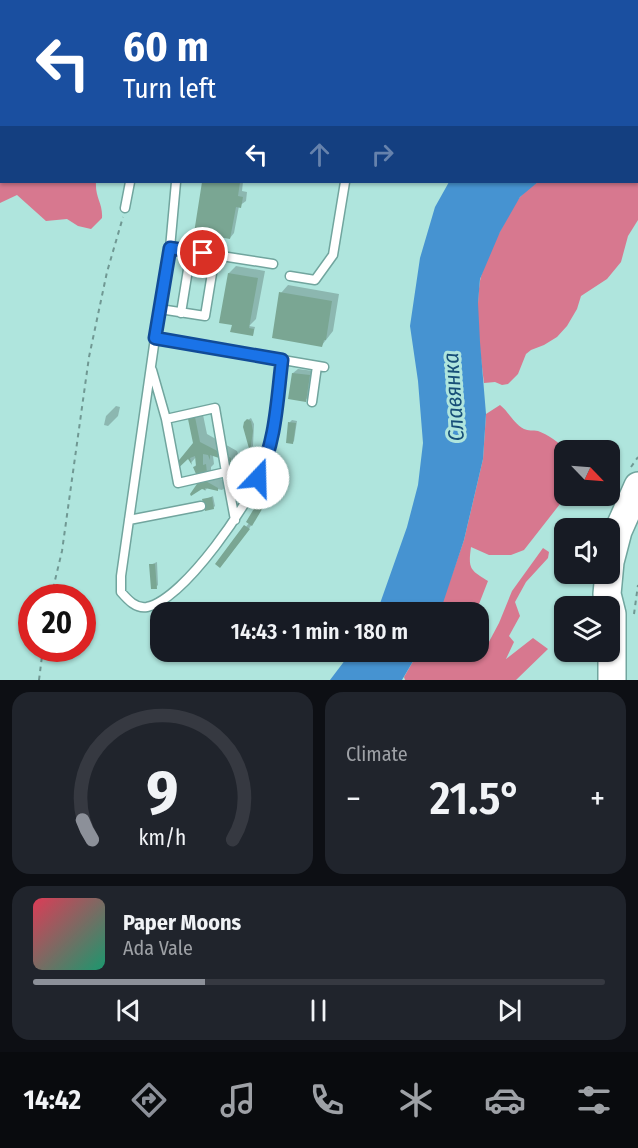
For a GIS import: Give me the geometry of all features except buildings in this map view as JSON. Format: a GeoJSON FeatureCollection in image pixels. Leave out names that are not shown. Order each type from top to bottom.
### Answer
{"type":"FeatureCollection","features":[{"type":"Feature","properties":{"kind":"main road"},"geometry":{"type":"LineString","coordinates":[[623,617],[607,594],[610,562],[618,531],[638,486]]}},
{"type":"Feature","properties":{"kind":"main road"},"geometry":{"type":"LineString","coordinates":[[612,680],[623,617],[622,593],[627,564],[638,527]]}},
{"type":"Feature","properties":{"kind":"lane"},"geometry":{"type":"LineString","coordinates":[[125,208],[130,183]]}},
{"type":"Feature","properties":{"kind":"lane"},"geometry":{"type":"LineString","coordinates":[[176,183],[170,248],[121,576],[121,592],[129,602],[138,607],[147,607],[168,597],[182,585],[235,520],[265,465],[272,439],[282,360]]}},
{"type":"Feature","properties":{"kind":"lane"},"geometry":{"type":"LineString","coordinates":[[290,276],[315,280],[333,255],[345,183]]}},
{"type":"Feature","properties":{"kind":"lane"},"geometry":{"type":"LineString","coordinates":[[170,248],[273,264]]}},
{"type":"Feature","properties":{"kind":"lane"},"geometry":{"type":"LineString","coordinates":[[181,313],[191,251]]}},
{"type":"Feature","properties":{"kind":"lane"},"geometry":{"type":"LineString","coordinates":[[160,309],[205,316],[215,255]]}},
{"type":"Feature","properties":{"kind":"lane"},"geometry":{"type":"LineString","coordinates":[[155,338],[321,366],[312,402]]}},
{"type":"Feature","properties":{"kind":"lane"},"geometry":{"type":"LineString","coordinates":[[151,366],[178,483],[226,472]]}},
{"type":"Feature","properties":{"kind":"lane"},"geometry":{"type":"LineString","coordinates":[[165,419],[215,408],[235,520]]}},
{"type":"Feature","properties":{"kind":"lane"},"geometry":{"type":"LineString","coordinates":[[129,520],[201,506]]}},
{"type":"Feature","properties":{"kind":"path"},"geometry":{"type":"LineString","coordinates":[[54,584],[62,551],[89,357],[107,272],[125,208]]}},
{"type":"Feature","properties":{"kind":"path"},"geometry":{"type":"LineString","coordinates":[[623,617],[638,585]]}},
{"type":"Feature","properties":{"kind":"path"},"geometry":{"type":"LineString","coordinates":[[39,680],[41,662]]}},
{"type":"Feature","properties":{"kind":"shaded area"},"geometry":{"type":"Polygon","coordinates":[[[0,183],[96,183],[102,218],[91,229],[78,226],[67,219],[46,221],[17,195],[0,203],[0,183]]]}},
{"type":"Feature","properties":{"kind":"shaded area"},"geometry":{"type":"Polygon","coordinates":[[[537,183],[638,183],[638,220],[628,236],[621,262],[607,279],[581,296],[577,309],[557,337],[526,354],[518,374],[508,384],[484,383],[478,319],[480,281],[497,238],[520,197],[537,183]]]}},
{"type":"Feature","properties":{"kind":"shaded area"},"geometry":{"type":"Polygon","coordinates":[[[500,405],[520,427],[538,431],[554,440],[554,506],[558,506],[524,550],[511,555],[489,555],[471,547],[470,565],[477,574],[488,581],[480,602],[442,602],[464,540],[483,459],[486,414],[500,405]]]}},
{"type":"Feature","properties":{"kind":"shaded area"},"geometry":{"type":"Polygon","coordinates":[[[543,548],[549,552],[548,558],[526,582],[515,602],[520,616],[509,636],[514,642],[506,659],[533,638],[548,649],[516,680],[405,680],[404,677],[413,662],[489,662],[489,642],[512,591],[543,548]]]}},
{"type":"Feature","properties":{"kind":"water","name":"Славянка"},"geometry":{"type":"Polygon","coordinates":[[[448,183],[537,183],[520,197],[500,232],[480,279],[478,303],[486,414],[483,459],[464,540],[443,602],[381,602],[407,527],[418,485],[423,443],[418,381],[410,326],[420,258],[435,207],[448,183]]]}},
{"type":"Feature","properties":{"kind":"water"},"geometry":{"type":"Polygon","coordinates":[[[344,662],[413,662],[402,680],[330,680],[344,662]]]}},
{"type":"Feature","properties":{"kind":"route"},"geometry":{"type":"LineString","coordinates":[[203,253],[170,248],[155,338],[282,360],[272,439],[265,465],[258,478]]}}]}
